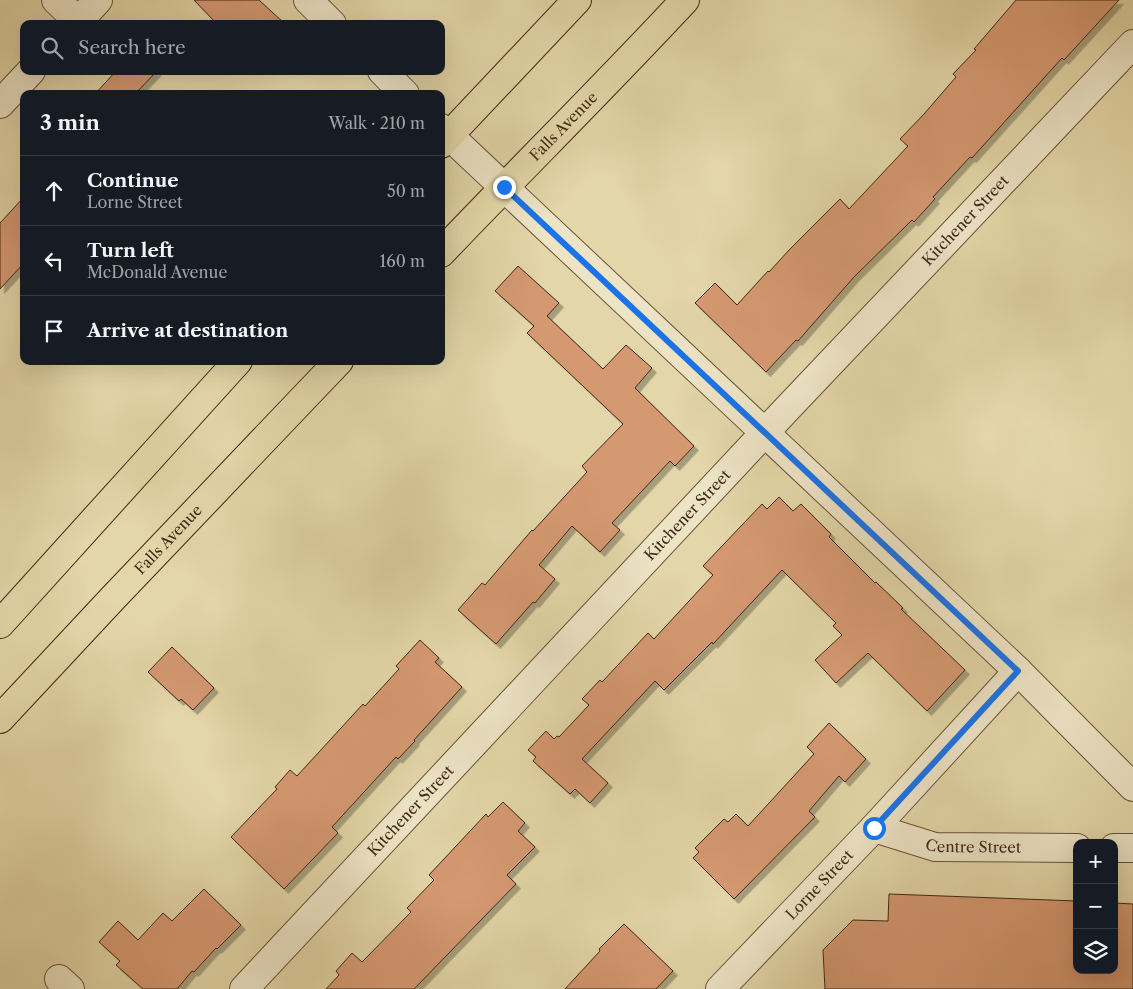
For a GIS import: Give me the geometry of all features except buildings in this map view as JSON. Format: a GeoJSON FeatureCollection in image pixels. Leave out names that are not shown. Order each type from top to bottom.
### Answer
{"type":"FeatureCollection","features":[{"type":"Feature","properties":{"kind":"highway"},"geometry":{"type":"LineString","coordinates":[[445,135],[577,0]]}},
{"type":"Feature","properties":{"kind":"highway","name":"Falls Avenue"},"geometry":{"type":"LineString","coordinates":[[445,249],[685,0]]}},
{"type":"Feature","properties":{"kind":"highway"},"geometry":{"type":"LineString","coordinates":[[0,624],[234,365]]}},
{"type":"Feature","properties":{"kind":"highway","name":"Falls Avenue"},"geometry":{"type":"LineString","coordinates":[[0,720],[335,365]]}},
{"type":"Feature","properties":{"kind":"street"},"geometry":{"type":"LineString","coordinates":[[56,0],[75,20]]}},
{"type":"Feature","properties":{"kind":"street"},"geometry":{"type":"LineString","coordinates":[[79,20],[98,0]]}},
{"type":"Feature","properties":{"kind":"street"},"geometry":{"type":"LineString","coordinates":[[308,0],[328,20]]}},
{"type":"Feature","properties":{"kind":"street","name":"Kitchener Street"},"geometry":{"type":"LineString","coordinates":[[244,989],[1133,44]]}},
{"type":"Feature","properties":{"kind":"street"},"geometry":{"type":"LineString","coordinates":[[0,104],[27,75]]}},
{"type":"Feature","properties":{"kind":"street"},"geometry":{"type":"LineString","coordinates":[[386,75],[401,90]]}},
{"type":"Feature","properties":{"kind":"street"},"geometry":{"type":"LineString","coordinates":[[445,137],[504,187],[1018,671],[1133,787]]}},
{"type":"Feature","properties":{"kind":"street","name":"Lorne Street"},"geometry":{"type":"LineString","coordinates":[[720,989],[874,828],[1018,671]]}},
{"type":"Feature","properties":{"kind":"street","name":"Centre Street"},"geometry":{"type":"LineString","coordinates":[[874,828],[935,847],[1073,848]]}},
{"type":"Feature","properties":{"kind":"street"},"geometry":{"type":"LineString","coordinates":[[1118,848],[1133,848]]}},
{"type":"Feature","properties":{"kind":"route"},"geometry":{"type":"LineString","coordinates":[[504,187],[1018,671],[874,828]]}}]}
